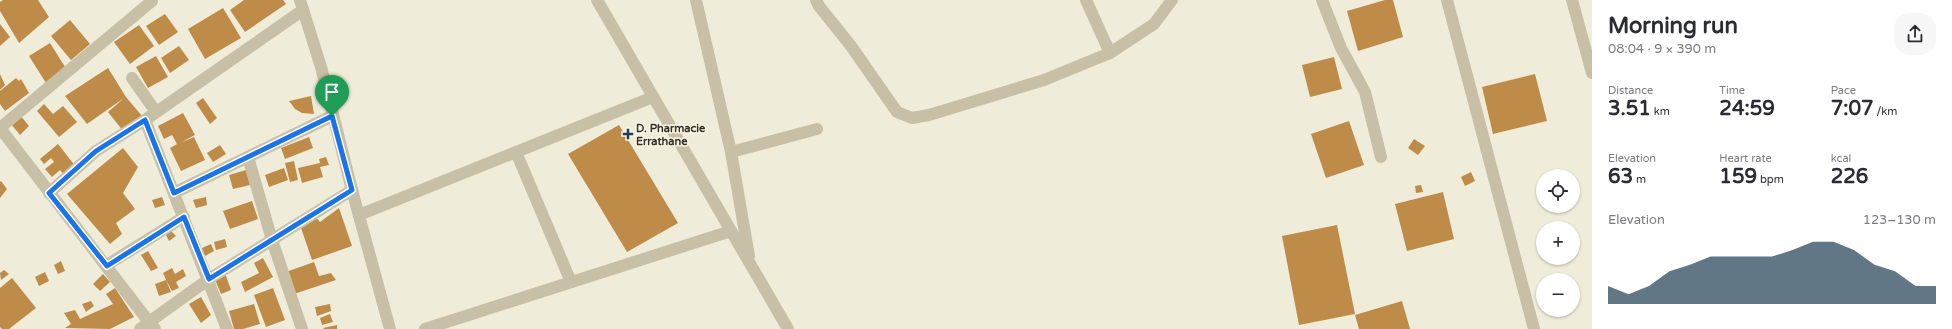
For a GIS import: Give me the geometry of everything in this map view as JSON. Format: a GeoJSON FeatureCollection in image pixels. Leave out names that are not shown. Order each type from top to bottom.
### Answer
{"type":"FeatureCollection","features":[{"type":"Feature","properties":{"kind":"street"},"geometry":{"type":"LineString","coordinates":[[597,0],[788,329]]}},
{"type":"Feature","properties":{"kind":"street"},"geometry":{"type":"LineString","coordinates":[[696,0],[732,152],[750,263]]}},
{"type":"Feature","properties":{"kind":"street"},"geometry":{"type":"LineString","coordinates":[[816,0],[881,87],[897,112],[912,118],[929,115],[1044,80],[1110,53],[1154,24],[1172,0]]}},
{"type":"Feature","properties":{"kind":"street"},"geometry":{"type":"LineString","coordinates":[[1086,0],[1110,53]]}},
{"type":"Feature","properties":{"kind":"street"},"geometry":{"type":"LineString","coordinates":[[1322,0],[1341,48],[1365,92],[1381,156]]}},
{"type":"Feature","properties":{"kind":"street"},"geometry":{"type":"LineString","coordinates":[[1447,0],[1534,329]]}},
{"type":"Feature","properties":{"kind":"street"},"geometry":{"type":"LineString","coordinates":[[1572,0],[1592,73]]}},
{"type":"Feature","properties":{"kind":"street"},"geometry":{"type":"LineString","coordinates":[[152,1],[0,128],[107,266],[148,327],[209,279],[352,190]]}},
{"type":"Feature","properties":{"kind":"street"},"geometry":{"type":"LineString","coordinates":[[49,193],[96,151],[145,120],[301,5],[321,67],[332,116],[390,329]]}},
{"type":"Feature","properties":{"kind":"street"},"geometry":{"type":"LineString","coordinates":[[132,78],[156,112]]}},
{"type":"Feature","properties":{"kind":"street"},"geometry":{"type":"LineString","coordinates":[[359,215],[653,97]]}},
{"type":"Feature","properties":{"kind":"street"},"geometry":{"type":"LineString","coordinates":[[174,193],[332,116]]}},
{"type":"Feature","properties":{"kind":"street"},"geometry":{"type":"LineString","coordinates":[[145,120],[209,279],[227,329]]}},
{"type":"Feature","properties":{"kind":"street"},"geometry":{"type":"LineString","coordinates":[[732,152],[817,129]]}},
{"type":"Feature","properties":{"kind":"street"},"geometry":{"type":"LineString","coordinates":[[516,152],[571,282]]}},
{"type":"Feature","properties":{"kind":"street"},"geometry":{"type":"LineString","coordinates":[[248,157],[272,240],[302,329]]}},
{"type":"Feature","properties":{"kind":"street"},"geometry":{"type":"LineString","coordinates":[[107,266],[184,217]]}},
{"type":"Feature","properties":{"kind":"street"},"geometry":{"type":"LineString","coordinates":[[425,329],[731,231]]}},
{"type":"Feature","properties":{"kind":"building"},"geometry":{"type":"Polygon","coordinates":[[[3,0],[38,0],[49,17],[19,43],[0,11],[0,2],[3,0]]]}},
{"type":"Feature","properties":{"kind":"building"},"geometry":{"type":"Polygon","coordinates":[[[244,0],[283,0],[286,4],[245,32],[230,10],[244,0]]]}},
{"type":"Feature","properties":{"kind":"building"},"geometry":{"type":"Polygon","coordinates":[[[1385,0],[1393,0],[1403,37],[1358,51],[1347,11],[1385,0]]]}},
{"type":"Feature","properties":{"kind":"building"},"geometry":{"type":"Polygon","coordinates":[[[223,8],[241,38],[205,59],[188,29],[223,8]]]}},
{"type":"Feature","properties":{"kind":"building"},"geometry":{"type":"Polygon","coordinates":[[[165,14],[178,32],[159,45],[146,26],[165,14]]]}},
{"type":"Feature","properties":{"kind":"building"},"geometry":{"type":"Polygon","coordinates":[[[70,20],[90,44],[71,60],[51,36],[70,20]]]}},
{"type":"Feature","properties":{"kind":"building"},"geometry":{"type":"Polygon","coordinates":[[[0,24],[10,37],[0,46],[0,24]]]}},
{"type":"Feature","properties":{"kind":"building"},"geometry":{"type":"Polygon","coordinates":[[[139,25],[154,46],[130,64],[114,42],[139,25]]]}},
{"type":"Feature","properties":{"kind":"building"},"geometry":{"type":"Polygon","coordinates":[[[50,43],[67,70],[46,83],[29,56],[50,43]]]}},
{"type":"Feature","properties":{"kind":"building"},"geometry":{"type":"Polygon","coordinates":[[[179,46],[189,60],[170,73],[161,58],[179,46]]]}},
{"type":"Feature","properties":{"kind":"building"},"geometry":{"type":"Polygon","coordinates":[[[156,56],[168,77],[148,88],[136,67],[156,56]]]}},
{"type":"Feature","properties":{"kind":"building"},"geometry":{"type":"Polygon","coordinates":[[[1334,57],[1342,89],[1310,97],[1302,65],[1334,57]]]}},
{"type":"Feature","properties":{"kind":"building"},"geometry":{"type":"Polygon","coordinates":[[[108,68],[126,97],[142,116],[124,132],[108,112],[124,98],[87,124],[65,96],[108,68]]]}},
{"type":"Feature","properties":{"kind":"building"},"geometry":{"type":"Polygon","coordinates":[[[0,74],[5,85],[0,90],[0,74]]]}},
{"type":"Feature","properties":{"kind":"building"},"geometry":{"type":"Polygon","coordinates":[[[1535,74],[1547,121],[1493,134],[1482,87],[1535,74]]]}},
{"type":"Feature","properties":{"kind":"building"},"geometry":{"type":"Polygon","coordinates":[[[16,78],[19,81],[21,79],[29,93],[5,111],[0,104],[0,91],[16,78]]]}},
{"type":"Feature","properties":{"kind":"building"},"geometry":{"type":"Polygon","coordinates":[[[311,96],[314,114],[302,113],[295,109],[289,101],[311,96]]]}},
{"type":"Feature","properties":{"kind":"building"},"geometry":{"type":"Polygon","coordinates":[[[203,98],[217,118],[210,124],[196,103],[203,98]]]}},
{"type":"Feature","properties":{"kind":"building"},"geometry":{"type":"Polygon","coordinates":[[[44,104],[53,114],[63,106],[77,122],[59,137],[37,111],[44,104]]]}},
{"type":"Feature","properties":{"kind":"building"},"geometry":{"type":"Polygon","coordinates":[[[183,113],[195,135],[180,143],[194,137],[205,160],[181,171],[170,148],[177,144],[172,135],[164,139],[158,126],[183,113]]]}},
{"type":"Feature","properties":{"kind":"building"},"geometry":{"type":"Polygon","coordinates":[[[20,115],[29,126],[20,135],[11,124],[20,115]]]}},
{"type":"Feature","properties":{"kind":"building"},"geometry":{"type":"Polygon","coordinates":[[[1349,121],[1364,165],[1326,178],[1311,134],[1349,121]]]}},
{"type":"Feature","properties":{"kind":"building"},"geometry":{"type":"Polygon","coordinates":[[[619,125],[678,223],[627,252],[568,154],[619,125]]]}},
{"type":"Feature","properties":{"kind":"building"},"geometry":{"type":"Polygon","coordinates":[[[309,137],[313,148],[285,159],[281,148],[309,137]]]}},
{"type":"Feature","properties":{"kind":"building"},"geometry":{"type":"Polygon","coordinates":[[[1414,139],[1425,146],[1418,155],[1408,148],[1414,139]]]}},
{"type":"Feature","properties":{"kind":"building"},"geometry":{"type":"Polygon","coordinates":[[[58,144],[76,167],[65,176],[60,170],[52,177],[45,169],[54,162],[51,158],[44,164],[40,159],[58,144]]]}},
{"type":"Feature","properties":{"kind":"building"},"geometry":{"type":"Polygon","coordinates":[[[220,145],[226,154],[213,162],[207,153],[220,145]]]}},
{"type":"Feature","properties":{"kind":"building"},"geometry":{"type":"Polygon","coordinates":[[[123,148],[138,167],[123,193],[135,209],[116,223],[122,234],[110,244],[67,194],[123,148]]]}},
{"type":"Feature","properties":{"kind":"building"},"geometry":{"type":"Polygon","coordinates":[[[326,157],[329,165],[320,167],[323,177],[302,183],[298,168],[320,163],[319,159],[326,157]]]}},
{"type":"Feature","properties":{"kind":"building"},"geometry":{"type":"Polygon","coordinates":[[[294,161],[298,180],[290,182],[285,163],[294,161]]]}},
{"type":"Feature","properties":{"kind":"building"},"geometry":{"type":"Polygon","coordinates":[[[284,168],[288,180],[269,187],[265,175],[284,168]]]}},
{"type":"Feature","properties":{"kind":"building"},"geometry":{"type":"Polygon","coordinates":[[[246,170],[250,185],[233,189],[229,175],[246,170]]]}},
{"type":"Feature","properties":{"kind":"building"},"geometry":{"type":"Polygon","coordinates":[[[1471,172],[1475,181],[1465,186],[1461,177],[1471,172]]]}},
{"type":"Feature","properties":{"kind":"building"},"geometry":{"type":"Polygon","coordinates":[[[1,181],[7,189],[0,198],[0,182],[1,181]]]}},
{"type":"Feature","properties":{"kind":"building"},"geometry":{"type":"Polygon","coordinates":[[[1421,185],[1423,192],[1416,193],[1415,186],[1421,185]]]}},
{"type":"Feature","properties":{"kind":"building"},"geometry":{"type":"Polygon","coordinates":[[[1443,192],[1454,239],[1407,251],[1395,204],[1443,192]]]}},
{"type":"Feature","properties":{"kind":"building"},"geometry":{"type":"Polygon","coordinates":[[[162,197],[165,205],[155,208],[152,200],[162,197]]]}},
{"type":"Feature","properties":{"kind":"building"},"geometry":{"type":"Polygon","coordinates":[[[206,197],[207,205],[196,208],[193,200],[206,197]]]}},
{"type":"Feature","properties":{"kind":"building"},"geometry":{"type":"Polygon","coordinates":[[[252,201],[258,219],[230,229],[223,211],[252,201]]]}},
{"type":"Feature","properties":{"kind":"building"},"geometry":{"type":"Polygon","coordinates":[[[339,208],[352,246],[312,260],[300,225],[315,216],[320,222],[339,208]]]}},
{"type":"Feature","properties":{"kind":"building"},"geometry":{"type":"Polygon","coordinates":[[[1337,225],[1355,314],[1299,325],[1282,236],[1337,225]]]}},
{"type":"Feature","properties":{"kind":"building"},"geometry":{"type":"Polygon","coordinates":[[[171,231],[176,236],[169,241],[166,235],[171,231]]]}},
{"type":"Feature","properties":{"kind":"building"},"geometry":{"type":"Polygon","coordinates":[[[225,239],[227,247],[216,250],[214,242],[225,239]]]}},
{"type":"Feature","properties":{"kind":"building"},"geometry":{"type":"Polygon","coordinates":[[[211,244],[214,251],[205,256],[202,248],[211,244]]]}},
{"type":"Feature","properties":{"kind":"building"},"geometry":{"type":"Polygon","coordinates":[[[148,251],[158,268],[151,271],[141,255],[148,251]]]}},
{"type":"Feature","properties":{"kind":"building"},"geometry":{"type":"Polygon","coordinates":[[[263,258],[273,277],[245,292],[241,282],[259,273],[254,263],[263,258]]]}},
{"type":"Feature","properties":{"kind":"building"},"geometry":{"type":"Polygon","coordinates":[[[61,261],[65,271],[58,274],[54,265],[61,261]]]}},
{"type":"Feature","properties":{"kind":"building"},"geometry":{"type":"Polygon","coordinates":[[[314,262],[319,276],[331,273],[336,280],[294,294],[286,272],[314,262]]]}},
{"type":"Feature","properties":{"kind":"building"},"geometry":{"type":"Polygon","coordinates":[[[172,268],[175,274],[183,269],[186,276],[176,282],[179,288],[172,291],[163,273],[172,268]]]}},
{"type":"Feature","properties":{"kind":"building"},"geometry":{"type":"Polygon","coordinates":[[[4,270],[9,274],[1,280],[0,273],[4,270]]]}},
{"type":"Feature","properties":{"kind":"building"},"geometry":{"type":"Polygon","coordinates":[[[45,272],[49,281],[39,286],[35,277],[45,272]]]}},
{"type":"Feature","properties":{"kind":"building"},"geometry":{"type":"Polygon","coordinates":[[[225,273],[231,290],[221,294],[214,277],[225,273]]]}},
{"type":"Feature","properties":{"kind":"building"},"geometry":{"type":"Polygon","coordinates":[[[103,274],[110,282],[100,291],[93,284],[103,274]]]}},
{"type":"Feature","properties":{"kind":"building"},"geometry":{"type":"Polygon","coordinates":[[[12,278],[36,308],[9,329],[2,329],[0,327],[0,288],[12,278]]]}},
{"type":"Feature","properties":{"kind":"building"},"geometry":{"type":"Polygon","coordinates":[[[166,280],[171,292],[159,296],[155,284],[166,280]]]}},
{"type":"Feature","properties":{"kind":"building"},"geometry":{"type":"Polygon","coordinates":[[[115,288],[134,317],[110,329],[65,328],[71,324],[64,313],[75,310],[80,319],[113,304],[106,294],[115,288]]]}},
{"type":"Feature","properties":{"kind":"building"},"geometry":{"type":"Polygon","coordinates":[[[273,288],[285,320],[266,327],[254,295],[273,288]]]}},
{"type":"Feature","properties":{"kind":"building"},"geometry":{"type":"Polygon","coordinates":[[[201,297],[211,315],[201,323],[189,304],[201,297]]]}},
{"type":"Feature","properties":{"kind":"building"},"geometry":{"type":"Polygon","coordinates":[[[91,301],[94,306],[86,312],[82,304],[91,301]]]}},
{"type":"Feature","properties":{"kind":"building"},"geometry":{"type":"Polygon","coordinates":[[[1402,301],[1410,329],[1359,329],[1355,315],[1402,301]]]}},
{"type":"Feature","properties":{"kind":"building"},"geometry":{"type":"Polygon","coordinates":[[[254,304],[260,324],[243,329],[234,329],[229,311],[254,304]]]}},
{"type":"Feature","properties":{"kind":"building"},"geometry":{"type":"Polygon","coordinates":[[[330,304],[331,311],[317,316],[315,307],[330,304]]]}},
{"type":"Feature","properties":{"kind":"building"},"geometry":{"type":"Polygon","coordinates":[[[330,314],[333,322],[322,325],[320,318],[330,314]]]}},
{"type":"Feature","properties":{"kind":"building"},"geometry":{"type":"Polygon","coordinates":[[[337,325],[337,329],[323,328],[337,325]]]}},
{"type":"Feature","properties":{"kind":"place","name":"D. Pharmacie Errathane"},"geometry":{"type":"Point","coordinates":[628,134]}},
{"type":"Feature","properties":{"kind":"route"},"geometry":{"type":"LineString","coordinates":[[332,116],[352,190],[209,279],[184,217],[107,266],[49,193],[96,151],[145,120],[174,193],[332,116]]}}]}
